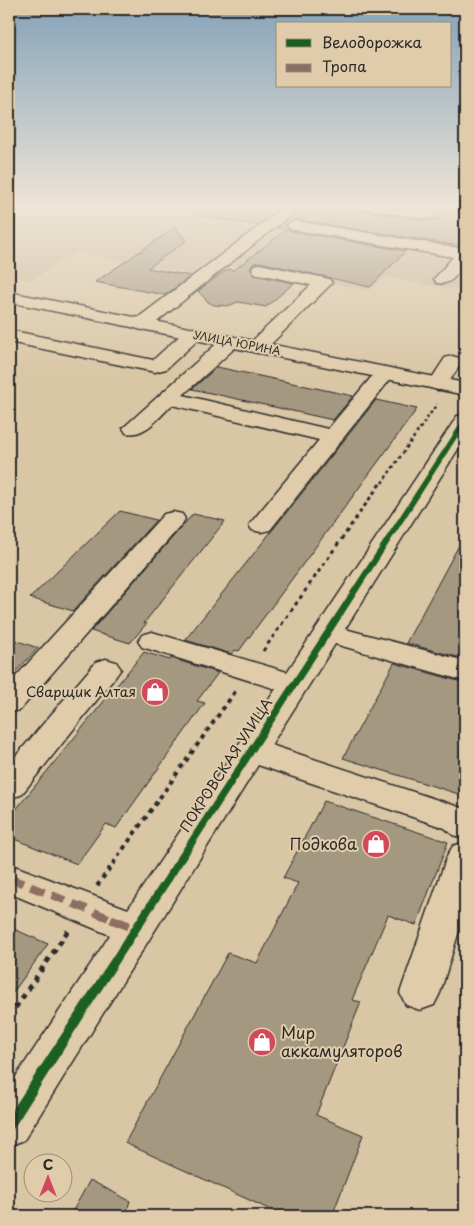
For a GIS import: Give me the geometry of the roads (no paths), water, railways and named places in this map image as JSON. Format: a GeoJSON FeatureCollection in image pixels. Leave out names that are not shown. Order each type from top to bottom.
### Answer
{"type":"FeatureCollection","features":[{"type":"Feature","properties":{"kind":"street"},"geometry":{"type":"LineString","coordinates":[[142,324],[216,262]]}},
{"type":"Feature","properties":{"kind":"street"},"geometry":{"type":"LineString","coordinates":[[443,279],[458,262]]}},
{"type":"Feature","properties":{"kind":"street"},"geometry":{"type":"LineString","coordinates":[[257,347],[323,283],[260,269]]}},
{"type":"Feature","properties":{"kind":"street","name":"УЛИЦА ЮРИНА"},"geometry":{"type":"LineString","coordinates":[[9,297],[465,389]]}},
{"type":"Feature","properties":{"kind":"street"},"geometry":{"type":"LineString","coordinates":[[9,336],[155,366],[159,365],[194,334]]}},
{"type":"Feature","properties":{"kind":"street"},"geometry":{"type":"LineString","coordinates":[[134,428],[230,342]]}},
{"type":"Feature","properties":{"kind":"street"},"geometry":{"type":"LineString","coordinates":[[438,384],[452,362]]}},
{"type":"Feature","properties":{"kind":"street"},"geometry":{"type":"LineString","coordinates":[[261,525],[385,373]]}},
{"type":"Feature","properties":{"kind":"street"},"geometry":{"type":"LineString","coordinates":[[167,398],[332,436]]}},
{"type":"Feature","properties":{"kind":"street","name":"ПОКРОВСКАЯ УЛИЦА"},"geometry":{"type":"LineString","coordinates":[[9,1125],[134,928],[465,421]]}},
{"type":"Feature","properties":{"kind":"street"},"geometry":{"type":"LineString","coordinates":[[9,703],[173,519]]}},
{"type":"Feature","properties":{"kind":"street"},"geometry":{"type":"LineString","coordinates":[[328,633],[465,671]]}},
{"type":"Feature","properties":{"kind":"street"},"geometry":{"type":"LineString","coordinates":[[152,641],[294,684]]}},
{"type":"Feature","properties":{"kind":"street"},"geometry":{"type":"LineString","coordinates":[[9,786],[106,669]]}},
{"type":"Feature","properties":{"kind":"street"},"geometry":{"type":"LineString","coordinates":[[250,750],[457,819],[465,826]]}},
{"type":"Feature","properties":{"kind":"street"},"geometry":{"type":"LineString","coordinates":[[420,993],[465,856]]}},
{"type":"Feature","properties":{"kind":"street"},"geometry":{"type":"LineString","coordinates":[[9,878],[81,909],[134,928]]}},
{"type":"Feature","properties":{"kind":"place","name":"Сварщик Алтая"},"geometry":{"type":"Point","coordinates":[155,692]}},
{"type":"Feature","properties":{"kind":"place","name":"Подкова"},"geometry":{"type":"Point","coordinates":[376,844]}},
{"type":"Feature","properties":{"kind":"place","name":"Мир аккамуляторов"},"geometry":{"type":"Point","coordinates":[262,1042]}}]}
